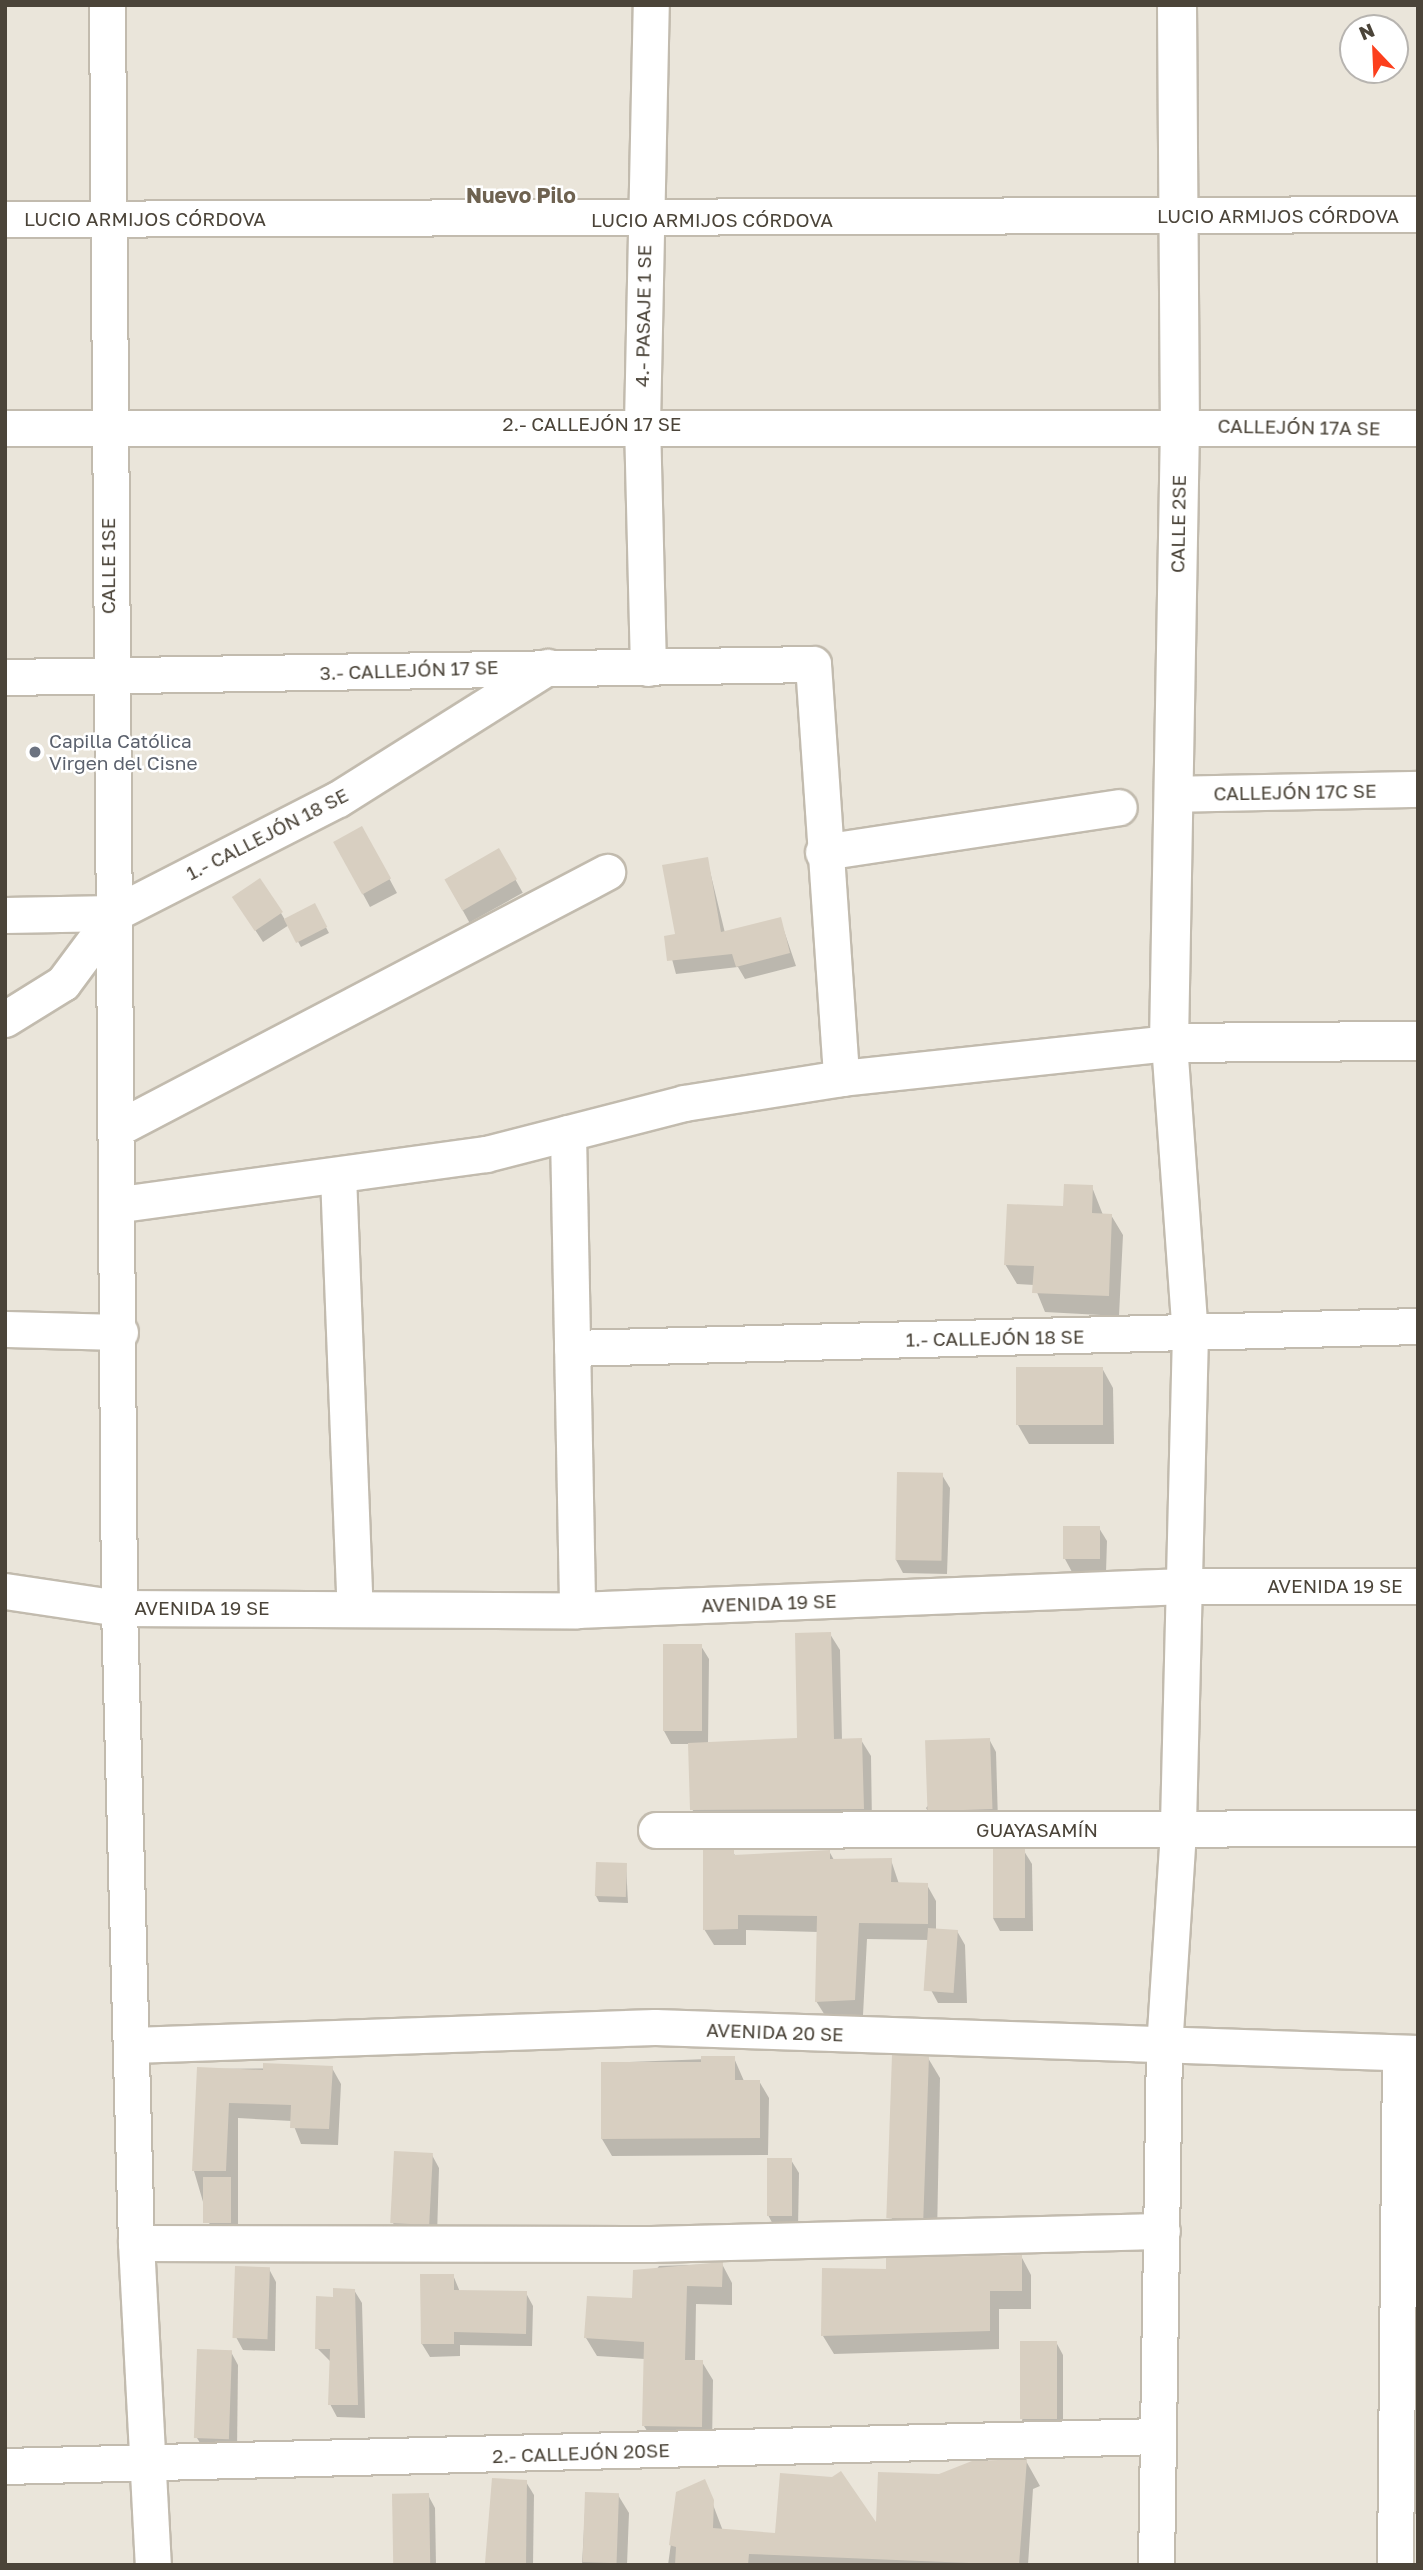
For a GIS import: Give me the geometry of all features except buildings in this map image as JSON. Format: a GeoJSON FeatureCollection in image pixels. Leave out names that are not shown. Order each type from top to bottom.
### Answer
{"type":"FeatureCollection","features":[{"type":"Feature","properties":{"kind":"street","name":"CALLE 1SE"},"geometry":{"type":"LineString","coordinates":[[107,5],[108,678],[121,1205],[119,1608],[136,2243],[151,2467],[153,2565]]}},
{"type":"Feature","properties":{"kind":"street","name":"4.- PASAJE 1 SE"},"geometry":{"type":"LineString","coordinates":[[648,668],[642,424],[644,221],[651,5]]}},
{"type":"Feature","properties":{"kind":"street","name":"CALLE 2SE"},"geometry":{"type":"LineString","coordinates":[[1169,1043],[1180,426],[1174,216],[1177,5]]}},
{"type":"Feature","properties":{"kind":"street","name":"LUCIO ARMIJOS CÓRDOVA"},"geometry":{"type":"LineString","coordinates":[[5,219],[644,221],[1418,214]]}},
{"type":"Feature","properties":{"kind":"street","name":"2.- CALLEJÓN 17 SE"},"geometry":{"type":"LineString","coordinates":[[5,428],[642,424],[1180,426]]}},
{"type":"Feature","properties":{"kind":"street","name":"CALLEJÓN 17A SE"},"geometry":{"type":"LineString","coordinates":[[1180,426],[1418,428]]}},
{"type":"Feature","properties":{"kind":"street","name":"3.- CALLEJÓN 17 SE"},"geometry":{"type":"LineString","coordinates":[[5,677],[108,678],[549,667],[648,668],[813,664],[822,852]]}},
{"type":"Feature","properties":{"kind":"street","name":"1.- CALLEJÓN 18 SE"},"geometry":{"type":"LineString","coordinates":[[5,1019],[63,983],[115,913],[338,799],[549,667]]}},
{"type":"Feature","properties":{"kind":"street","name":"CALLEJÓN 17C SE"},"geometry":{"type":"LineString","coordinates":[[1172,794],[1418,789]]}},
{"type":"Feature","properties":{"kind":"street"},"geometry":{"type":"LineString","coordinates":[[841,1078],[822,852],[1119,807]]}},
{"type":"Feature","properties":{"kind":"street"},"geometry":{"type":"LineString","coordinates":[[120,1128],[607,872]]}},
{"type":"Feature","properties":{"kind":"street"},"geometry":{"type":"LineString","coordinates":[[5,915],[115,913]]}},
{"type":"Feature","properties":{"kind":"street"},"geometry":{"type":"LineString","coordinates":[[121,1205],[486,1154],[684,1103],[841,1078],[1169,1043],[1418,1041]]}},
{"type":"Feature","properties":{"kind":"street"},"geometry":{"type":"LineString","coordinates":[[1156,2565],[1164,2045],[1178,1831],[1190,1333],[1169,1043]]}},
{"type":"Feature","properties":{"kind":"street"},"geometry":{"type":"LineString","coordinates":[[568,1133],[577,1610]]}},
{"type":"Feature","properties":{"kind":"street"},"geometry":{"type":"LineString","coordinates":[[338,1175],[355,1609]]}},
{"type":"Feature","properties":{"kind":"street","name":"1.- CALLEJÓN 18 SE"},"geometry":{"type":"LineString","coordinates":[[572,1348],[1418,1326]]}},
{"type":"Feature","properties":{"kind":"street"},"geometry":{"type":"LineString","coordinates":[[5,1329],[120,1332]]}},
{"type":"Feature","properties":{"kind":"street","name":"AVENIDA 19 SE"},"geometry":{"type":"LineString","coordinates":[[5,1591],[119,1608],[577,1610],[1185,1586],[1418,1586]]}},
{"type":"Feature","properties":{"kind":"street","name":"GUAYASAMÍN"},"geometry":{"type":"LineString","coordinates":[[656,1830],[1178,1831],[1418,1828]]}},
{"type":"Feature","properties":{"kind":"street","name":"AVENIDA 20 SE"},"geometry":{"type":"LineString","coordinates":[[132,2045],[655,2027],[1409,2053]]}},
{"type":"Feature","properties":{"kind":"street"},"geometry":{"type":"LineString","coordinates":[[1395,2565],[1407,2283],[1409,2053]]}},
{"type":"Feature","properties":{"kind":"street"},"geometry":{"type":"LineString","coordinates":[[136,2243],[651,2244],[1162,2231]]}},
{"type":"Feature","properties":{"kind":"street","name":"2.- CALLEJÓN 20SE"},"geometry":{"type":"LineString","coordinates":[[5,2466],[151,2467],[1156,2435]]}},
{"type":"Feature","properties":{"kind":"shaded area"},"geometry":{"type":"Polygon","coordinates":[[[5,5],[1418,5],[1418,2565],[5,2565],[5,5]]]}},
{"type":"Feature","properties":{"kind":"place","name":"Capilla Católica Virgen del Cisne"},"geometry":{"type":"Point","coordinates":[35,752]}},
{"type":"Feature","properties":{"kind":"district","name":"Nuevo Pilo"},"geometry":{"type":"Point","coordinates":[521,195]}}]}
